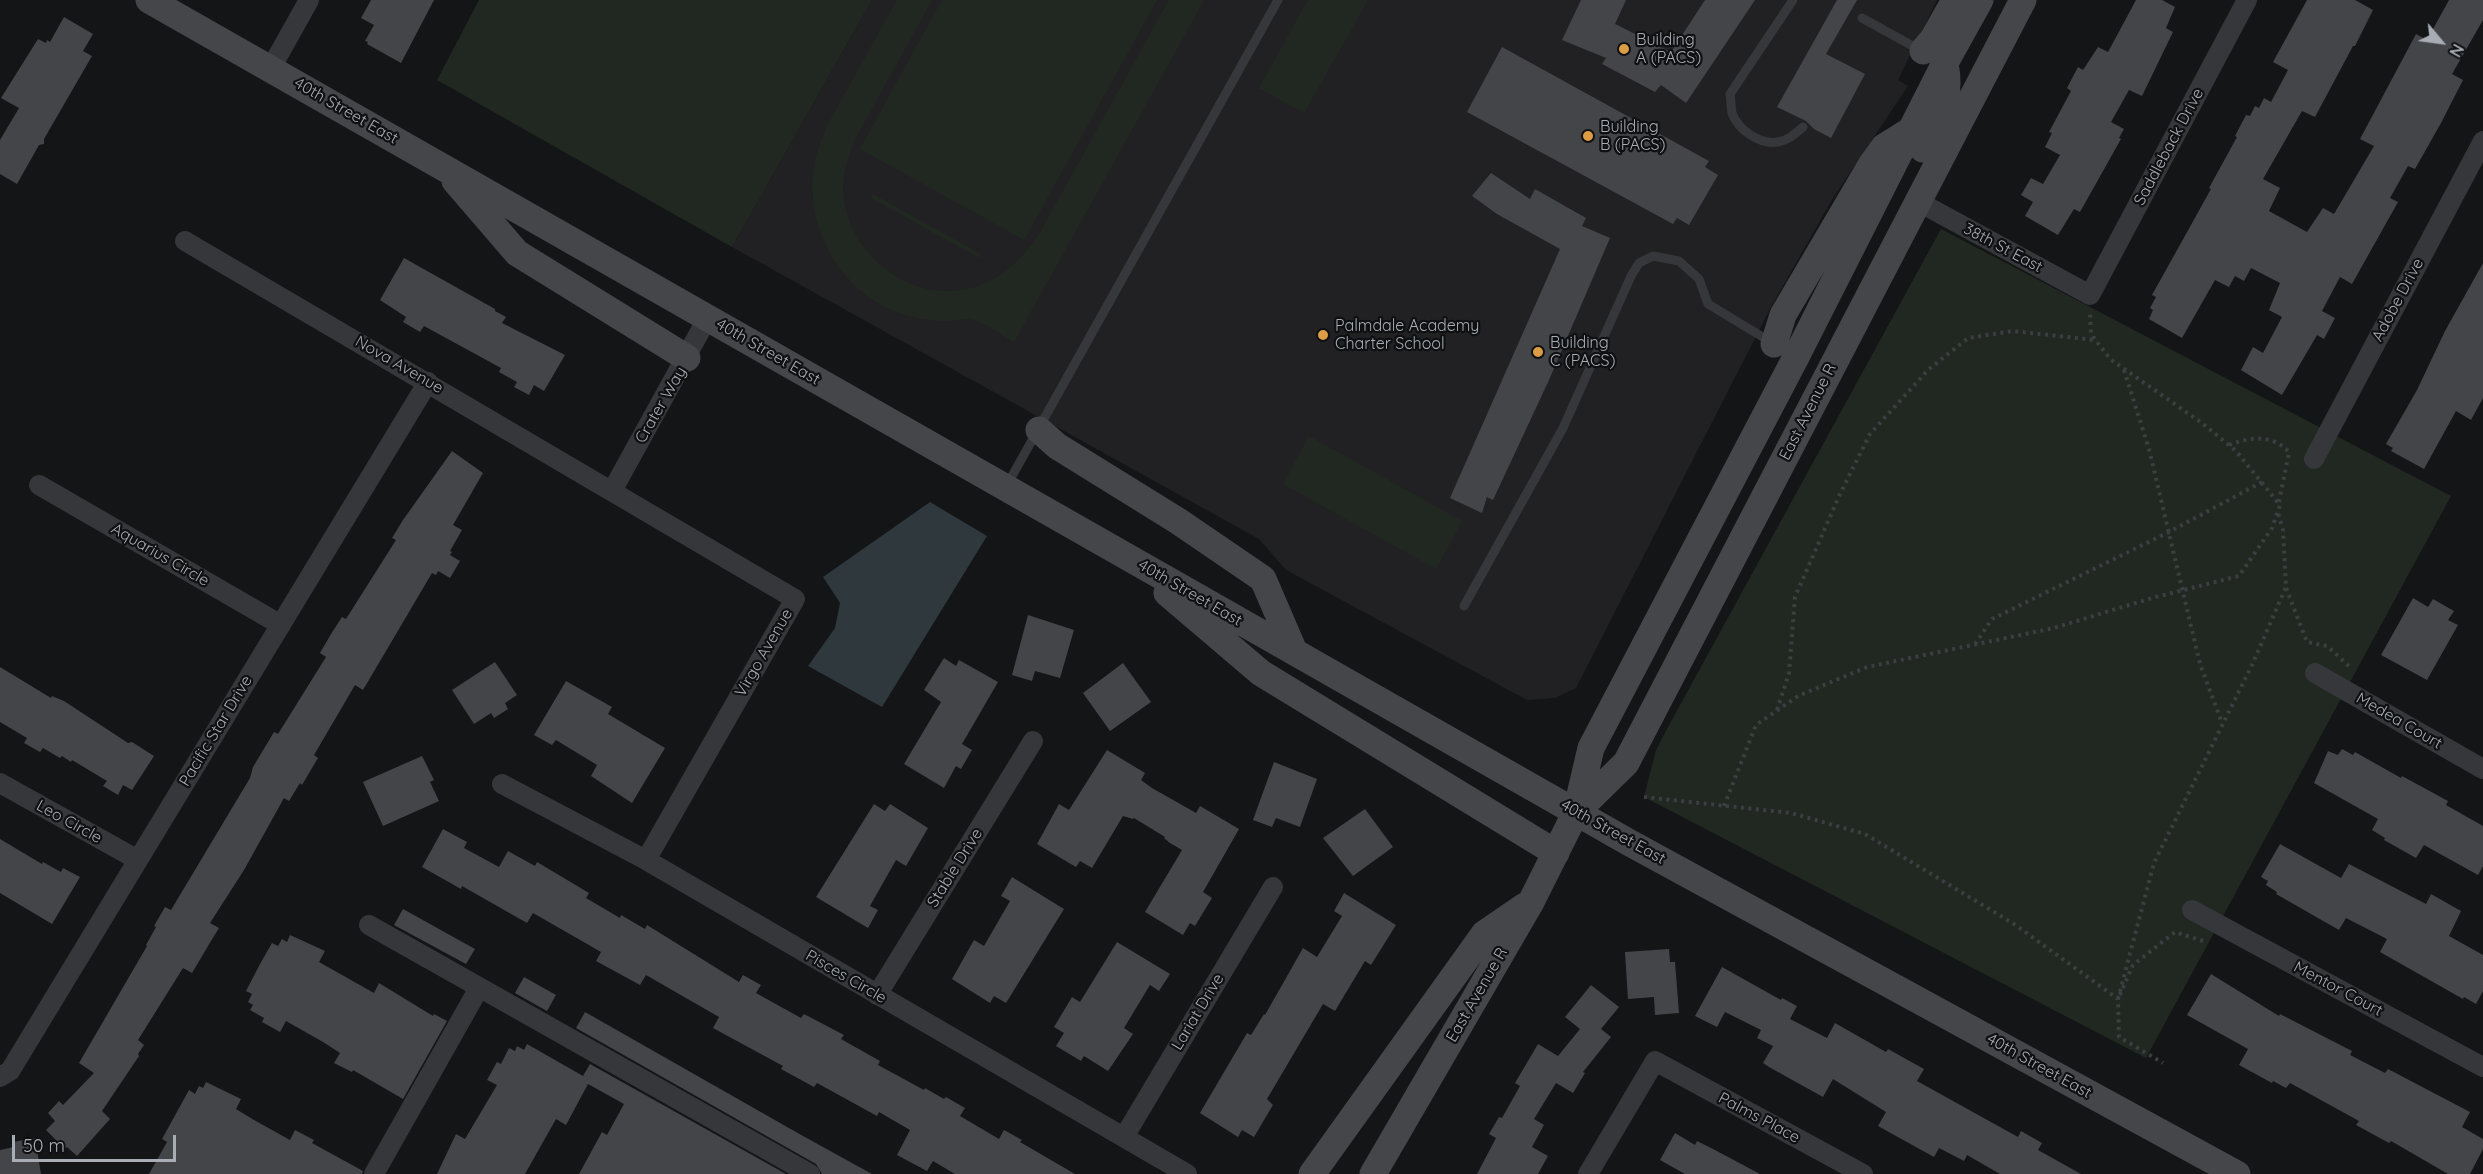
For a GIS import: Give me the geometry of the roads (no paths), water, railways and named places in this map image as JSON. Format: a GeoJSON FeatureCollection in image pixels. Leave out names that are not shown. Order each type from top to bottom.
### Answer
{"type":"FeatureCollection","features":[{"type":"Feature","properties":{"kind":"main road","name":"40th Street East"},"geometry":{"type":"LineString","coordinates":[[149,0],[1576,812],[2237,1174]]}},
{"type":"Feature","properties":{"kind":"main road"},"geometry":{"type":"LineString","coordinates":[[1825,379],[1829,333],[1945,107],[1949,86],[1934,57],[1934,39],[1955,0]]}},
{"type":"Feature","properties":{"kind":"main road"},"geometry":{"type":"LineString","coordinates":[[1934,57],[1980,0]]}},
{"type":"Feature","properties":{"kind":"main road","name":"East Avenue R"},"geometry":{"type":"LineString","coordinates":[[1576,812],[1626,763],[2023,0]]}},
{"type":"Feature","properties":{"kind":"main road","name":"East Avenue R"},"geometry":{"type":"LineString","coordinates":[[1373,1174],[1531,902],[1556,854],[1576,812],[1591,748],[1785,351],[1783,315],[1871,165],[1884,147],[1912,130],[1934,57]]}},
{"type":"Feature","properties":{"kind":"main road"},"geometry":{"type":"LineString","coordinates":[[443,166],[517,253],[687,358]]}},
{"type":"Feature","properties":{"kind":"main road"},"geometry":{"type":"LineString","coordinates":[[1039,430],[1057,446],[1178,520],[1263,579],[1294,651]]}},
{"type":"Feature","properties":{"kind":"main road"},"geometry":{"type":"LineString","coordinates":[[1115,550],[1261,673],[1556,854]]}},
{"type":"Feature","properties":{"kind":"main road"},"geometry":{"type":"LineString","coordinates":[[1312,1174],[1484,934],[1531,902]]}},
{"type":"Feature","properties":{"kind":"street"},"geometry":{"type":"LineString","coordinates":[[271,68],[309,0]]}},
{"type":"Feature","properties":{"kind":"street","name":"Saddleback Drive"},"geometry":{"type":"LineString","coordinates":[[2090,295],[2247,0]]}},
{"type":"Feature","properties":{"kind":"street","name":"Adobe Drive"},"geometry":{"type":"LineString","coordinates":[[2314,459],[2483,141]]}},
{"type":"Feature","properties":{"kind":"street","name":"38th St East"},"geometry":{"type":"LineString","coordinates":[[1917,201],[2090,295]]}},
{"type":"Feature","properties":{"kind":"street","name":"Nova Avenue"},"geometry":{"type":"LineString","coordinates":[[185,241],[612,491]]}},
{"type":"Feature","properties":{"kind":"street","name":"Crater Way"},"geometry":{"type":"LineString","coordinates":[[612,491],[708,317]]}},
{"type":"Feature","properties":{"kind":"street","name":"Pacific Star Drive"},"geometry":{"type":"LineString","coordinates":[[0,1077],[9,1071],[428,382]]}},
{"type":"Feature","properties":{"kind":"street","name":"Aquarius Circle"},"geometry":{"type":"LineString","coordinates":[[39,485],[281,624]]}},
{"type":"Feature","properties":{"kind":"street","name":"Virgo Avenue"},"geometry":{"type":"LineString","coordinates":[[612,491],[795,599],[646,860]]}},
{"type":"Feature","properties":{"kind":"street","name":"Medea Court"},"geometry":{"type":"LineString","coordinates":[[2315,673],[2483,769]]}},
{"type":"Feature","properties":{"kind":"street","name":"Stable Drive"},"geometry":{"type":"LineString","coordinates":[[877,995],[1033,741]]}},
{"type":"Feature","properties":{"kind":"street","name":"Leo Circle"},"geometry":{"type":"LineString","coordinates":[[0,783],[138,860]]}},
{"type":"Feature","properties":{"kind":"street","name":"Pisces Circle"},"geometry":{"type":"LineString","coordinates":[[502,784],[646,860],[1187,1174]]}},
{"type":"Feature","properties":{"kind":"street","name":"Lariat Drive"},"geometry":{"type":"LineString","coordinates":[[1124,1137],[1273,887]]}},
{"type":"Feature","properties":{"kind":"street","name":"Mentor Court"},"geometry":{"type":"LineString","coordinates":[[2192,910],[2483,1068]]}},
{"type":"Feature","properties":{"kind":"street"},"geometry":{"type":"LineString","coordinates":[[369,925],[810,1174]]}},
{"type":"Feature","properties":{"kind":"street"},"geometry":{"type":"LineString","coordinates":[[374,1174],[479,988]]}},
{"type":"Feature","properties":{"kind":"street","name":"Palms Place"},"geometry":{"type":"LineString","coordinates":[[1588,1174],[1655,1061],[1863,1174]]}},
{"type":"Feature","properties":{"kind":"lane"},"geometry":{"type":"LineString","coordinates":[[1005,487],[1278,0]]}},
{"type":"Feature","properties":{"kind":"lane"},"geometry":{"type":"LineString","coordinates":[[1793,0],[1730,94],[1732,112],[1738,124],[1749,134],[1765,142],[1778,142],[1791,138],[1803,127]]}},
{"type":"Feature","properties":{"kind":"lane"},"geometry":{"type":"LineString","coordinates":[[1862,18],[1934,57]]}},
{"type":"Feature","properties":{"kind":"lane"},"geometry":{"type":"LineString","coordinates":[[1464,606],[1563,428],[1631,276],[1639,263],[1653,256],[1679,261],[1699,279],[1707,304],[1785,351]]}},
{"type":"Feature","properties":{"kind":"place","name":"Building A (PACS)"},"geometry":{"type":"Point","coordinates":[1624,49]}},
{"type":"Feature","properties":{"kind":"place","name":"Building B (PACS)"},"geometry":{"type":"Point","coordinates":[1588,136]}},
{"type":"Feature","properties":{"kind":"place","name":"Palmdale Academy Charter School"},"geometry":{"type":"Point","coordinates":[1323,335]}},
{"type":"Feature","properties":{"kind":"place","name":"Building C (PACS)"},"geometry":{"type":"Point","coordinates":[1538,352]}}]}
